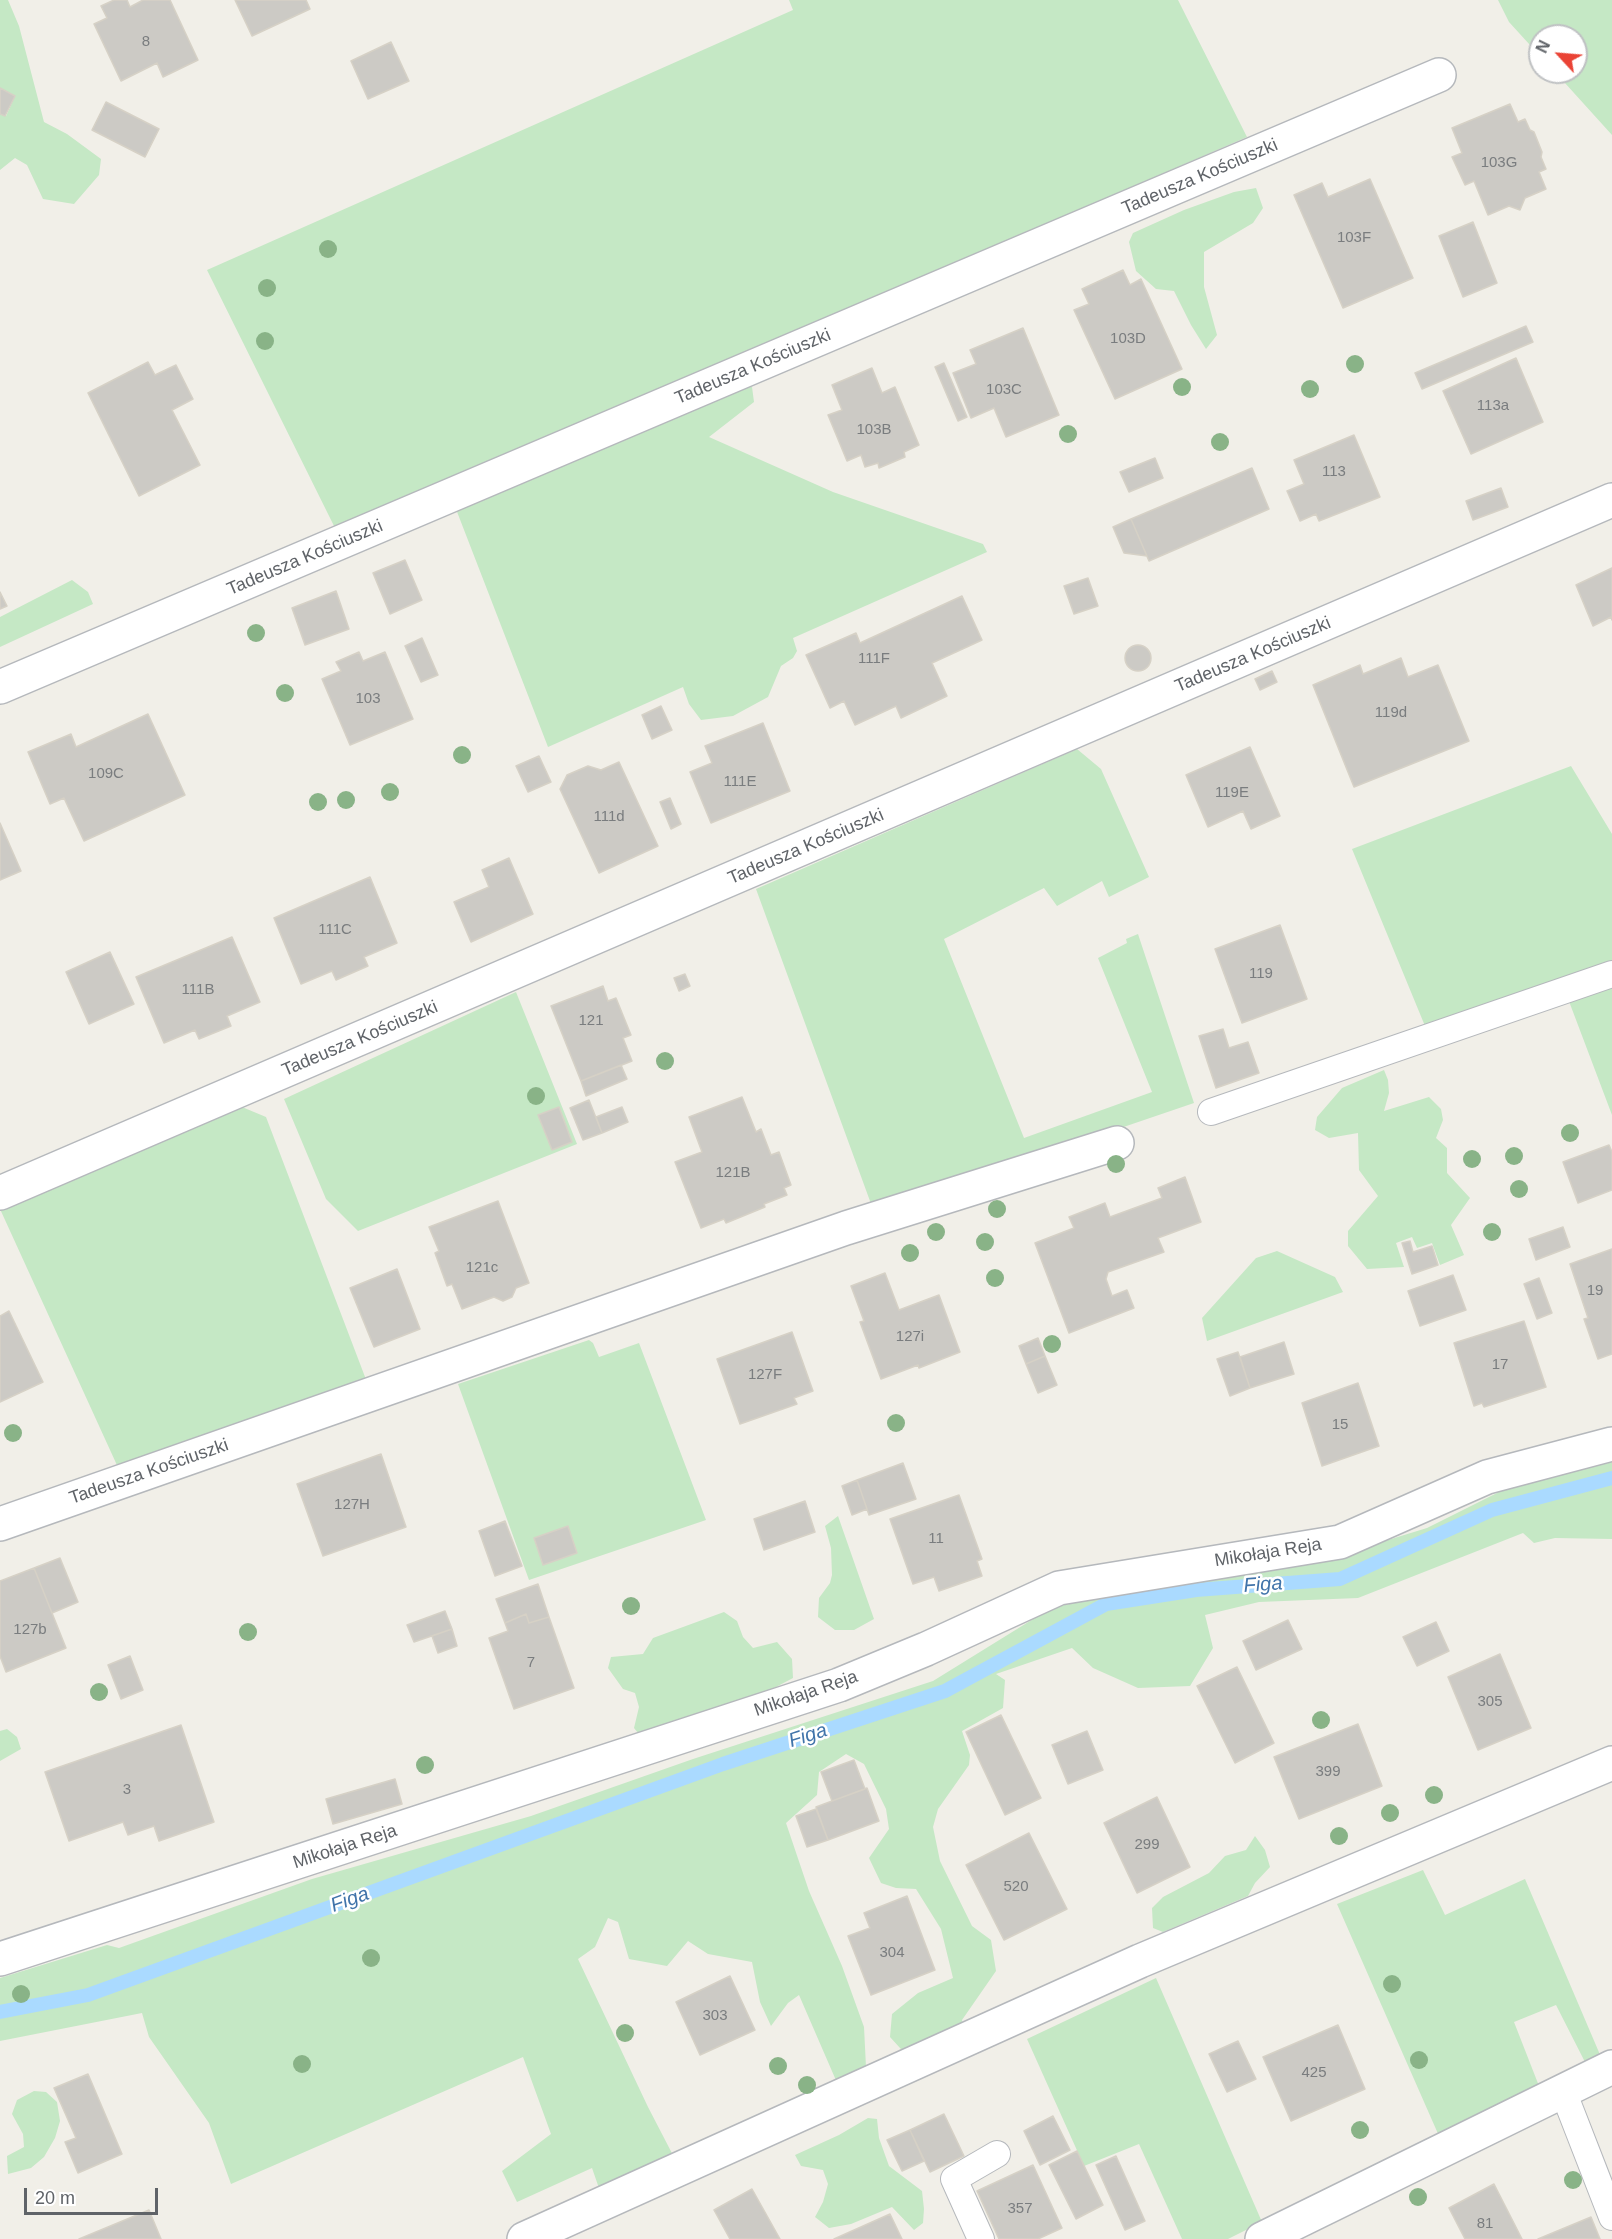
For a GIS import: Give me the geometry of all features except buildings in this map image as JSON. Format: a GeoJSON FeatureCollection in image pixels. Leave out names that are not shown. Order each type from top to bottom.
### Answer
{"type":"FeatureCollection","features":[{"type":"Feature","properties":{"kind":"street","name":"Tadeusza Kościuszki"},"geometry":{"type":"LineString","coordinates":[[0,687],[1438,75]]}},
{"type":"Feature","properties":{"kind":"street","name":"Tadeusza Kościuszki"},"geometry":{"type":"LineString","coordinates":[[0,1193],[1612,500]]}},
{"type":"Feature","properties":{"kind":"street","name":"Tadeusza Kościuszki"},"geometry":{"type":"LineString","coordinates":[[0,1524],[836,1232],[1117,1143]]}},
{"type":"Feature","properties":{"kind":"street","name":"Mikołaja Reja"},"geometry":{"type":"LineString","coordinates":[[0,1959],[839,1685],[926,1649],[1059,1588],[1340,1542],[1487,1477],[1612,1444]]}},
{"type":"Feature","properties":{"kind":"street"},"geometry":{"type":"LineString","coordinates":[[524,2239],[1140,1961],[1612,1763]]}},
{"type":"Feature","properties":{"kind":"street"},"geometry":{"type":"LineString","coordinates":[[1262,2239],[1612,2067]]}},
{"type":"Feature","properties":{"kind":"lane"},"geometry":{"type":"LineString","coordinates":[[1211,1112],[1612,974]]}},
{"type":"Feature","properties":{"kind":"lane"},"geometry":{"type":"LineString","coordinates":[[1563,2091],[1612,2217]]}},
{"type":"Feature","properties":{"kind":"lane"},"geometry":{"type":"LineString","coordinates":[[981,2239],[954,2179],[997,2154]]}},
{"type":"Feature","properties":{"kind":"green space"},"geometry":{"type":"Polygon","coordinates":[[[0,0],[8,0],[19,26],[44,122],[67,134],[101,159],[99,175],[74,204],[43,199],[27,165],[15,158],[0,170],[0,114],[6,116],[15,96],[0,88],[0,0]]]}},
{"type":"Feature","properties":{"kind":"green space"},"geometry":{"type":"Polygon","coordinates":[[[789,0],[1178,0],[1247,137],[651,396],[335,528],[207,270],[793,10],[789,0]]]}},
{"type":"Feature","properties":{"kind":"green space"},"geometry":{"type":"Polygon","coordinates":[[[1498,0],[1612,0],[1612,135],[1566,84],[1588,84],[1588,24],[1528,24],[1528,43],[1509,22],[1498,0]]]}},
{"type":"Feature","properties":{"kind":"green space"},"geometry":{"type":"Polygon","coordinates":[[[1256,188],[1263,208],[1253,223],[1204,252],[1204,287],[1217,335],[1206,349],[1174,291],[1156,289],[1136,271],[1129,242],[1133,233],[1184,210],[1234,192],[1256,188]]]}},
{"type":"Feature","properties":{"kind":"green space"},"geometry":{"type":"Polygon","coordinates":[[[741,386],[752,387],[754,402],[709,437],[833,492],[983,544],[987,552],[793,638],[797,651],[793,658],[781,666],[768,697],[733,716],[701,720],[689,704],[683,687],[548,747],[454,504],[741,386]]]}},
{"type":"Feature","properties":{"kind":"green space"},"geometry":{"type":"Polygon","coordinates":[[[72,580],[88,592],[93,604],[0,647],[0,617],[72,580]]]}},
{"type":"Feature","properties":{"kind":"green space"},"geometry":{"type":"Polygon","coordinates":[[[1077,749],[1101,769],[1149,877],[1109,897],[1102,881],[1057,906],[1044,888],[944,939],[1024,1138],[1152,1092],[1098,958],[1127,943],[1126,939],[1138,934],[1194,1103],[874,1212],[756,889],[1077,749]]]}},
{"type":"Feature","properties":{"kind":"green space"},"geometry":{"type":"Polygon","coordinates":[[[1571,766],[1612,834],[1612,961],[1425,1026],[1352,849],[1571,766]]]}},
{"type":"Feature","properties":{"kind":"green space"},"geometry":{"type":"Polygon","coordinates":[[[1612,981],[1612,1115],[1567,996],[1612,981]]]}},
{"type":"Feature","properties":{"kind":"green space"},"geometry":{"type":"Polygon","coordinates":[[[516,992],[577,1144],[358,1231],[326,1199],[284,1099],[516,992]]]}},
{"type":"Feature","properties":{"kind":"green space"},"geometry":{"type":"Polygon","coordinates":[[[1384,1070],[1389,1093],[1384,1111],[1429,1097],[1441,1109],[1443,1120],[1436,1138],[1447,1148],[1447,1173],[1470,1198],[1451,1225],[1464,1255],[1440,1265],[1432,1243],[1417,1248],[1412,1237],[1396,1243],[1404,1267],[1367,1269],[1348,1246],[1348,1231],[1378,1196],[1359,1170],[1358,1133],[1329,1138],[1315,1130],[1317,1117],[1342,1088],[1384,1070]]]}},
{"type":"Feature","properties":{"kind":"green space"},"geometry":{"type":"Polygon","coordinates":[[[242,1107],[266,1117],[370,1390],[121,1474],[0,1209],[242,1107]]]}},
{"type":"Feature","properties":{"kind":"green space"},"geometry":{"type":"Polygon","coordinates":[[[1277,1251],[1335,1277],[1343,1292],[1207,1341],[1202,1318],[1256,1258],[1277,1251]]]}},
{"type":"Feature","properties":{"kind":"green space"},"geometry":{"type":"Polygon","coordinates":[[[589,1340],[593,1343],[599,1357],[639,1343],[706,1520],[529,1580],[458,1384],[589,1340]]]}},
{"type":"Feature","properties":{"kind":"green space"},"geometry":{"type":"Polygon","coordinates":[[[1612,1462],[1612,1539],[1555,1538],[1534,1543],[1523,1533],[1358,1598],[1259,1602],[1205,1615],[1213,1648],[1190,1686],[1138,1688],[1093,1668],[1072,1648],[996,1674],[1005,1680],[1003,1708],[962,1731],[970,1755],[969,1765],[938,1809],[933,1827],[940,1861],[972,1926],[991,1940],[996,1971],[962,2020],[965,2035],[910,2059],[890,2037],[892,2014],[918,1993],[953,1978],[941,1929],[916,1889],[896,1888],[881,1883],[869,1858],[889,1829],[886,1809],[864,1764],[846,1754],[819,1772],[817,1795],[786,1823],[809,1891],[842,1966],[864,2027],[866,2067],[838,2085],[799,1995],[788,2003],[771,2026],[760,2002],[752,1962],[708,1954],[688,1941],[667,1966],[629,1959],[618,1922],[608,1918],[595,1947],[578,1959],[676,2161],[601,2194],[592,2168],[517,2202],[502,2171],[551,2134],[523,2057],[231,2184],[209,2123],[149,2037],[142,2013],[0,2041],[0,1978],[107,1945],[119,1948],[312,1879],[531,1816],[693,1759],[933,1681],[1051,1608],[1133,1590],[1276,1570],[1339,1555],[1427,1528],[1507,1488],[1612,1462]]]}},
{"type":"Feature","properties":{"kind":"green space"},"geometry":{"type":"Polygon","coordinates":[[[838,1516],[874,1619],[854,1630],[835,1630],[818,1617],[819,1598],[830,1583],[832,1575],[831,1548],[825,1526],[838,1516]]]}},
{"type":"Feature","properties":{"kind":"green space"},"geometry":{"type":"Polygon","coordinates":[[[724,1612],[737,1621],[743,1637],[753,1648],[777,1642],[792,1659],[793,1678],[740,1706],[643,1739],[634,1728],[639,1707],[635,1693],[623,1689],[608,1668],[611,1657],[643,1654],[653,1638],[724,1612]]]}},
{"type":"Feature","properties":{"kind":"green space"},"geometry":{"type":"Polygon","coordinates":[[[7,1729],[17,1737],[21,1749],[0,1761],[0,1731],[7,1729]]]}},
{"type":"Feature","properties":{"kind":"green space"},"geometry":{"type":"Polygon","coordinates":[[[1255,1836],[1265,1850],[1270,1867],[1255,1883],[1248,1896],[1163,1932],[1153,1928],[1152,1908],[1163,1897],[1209,1873],[1225,1856],[1246,1850],[1255,1836]]]}},
{"type":"Feature","properties":{"kind":"green space"},"geometry":{"type":"Polygon","coordinates":[[[1423,1870],[1445,1915],[1525,1879],[1601,2057],[1586,2064],[1556,2005],[1514,2022],[1539,2086],[1439,2136],[1337,1904],[1423,1870]]]}},
{"type":"Feature","properties":{"kind":"green space"},"geometry":{"type":"Polygon","coordinates":[[[1156,1978],[1262,2222],[1228,2239],[1182,2239],[1139,2144],[1084,2166],[1027,2039],[1156,1978]]]}},
{"type":"Feature","properties":{"kind":"green space"},"geometry":{"type":"Polygon","coordinates":[[[34,2091],[46,2092],[57,2102],[60,2121],[55,2138],[44,2157],[31,2168],[8,2174],[7,2156],[24,2147],[23,2134],[12,2114],[17,2100],[34,2091]]]}},
{"type":"Feature","properties":{"kind":"green space"},"geometry":{"type":"Polygon","coordinates":[[[868,2118],[877,2119],[879,2138],[889,2166],[922,2191],[923,2223],[914,2230],[892,2207],[851,2224],[829,2228],[815,2217],[823,2202],[828,2184],[823,2170],[801,2166],[795,2155],[839,2135],[868,2118]]]}},
{"type":"Feature","properties":{"kind":"waterway","name":"Figa"},"geometry":{"type":"LineString","coordinates":[[0,2012],[88,1995],[723,1764],[945,1691],[1106,1604],[1196,1590],[1340,1579],[1492,1510],[1612,1478]]}}]}
